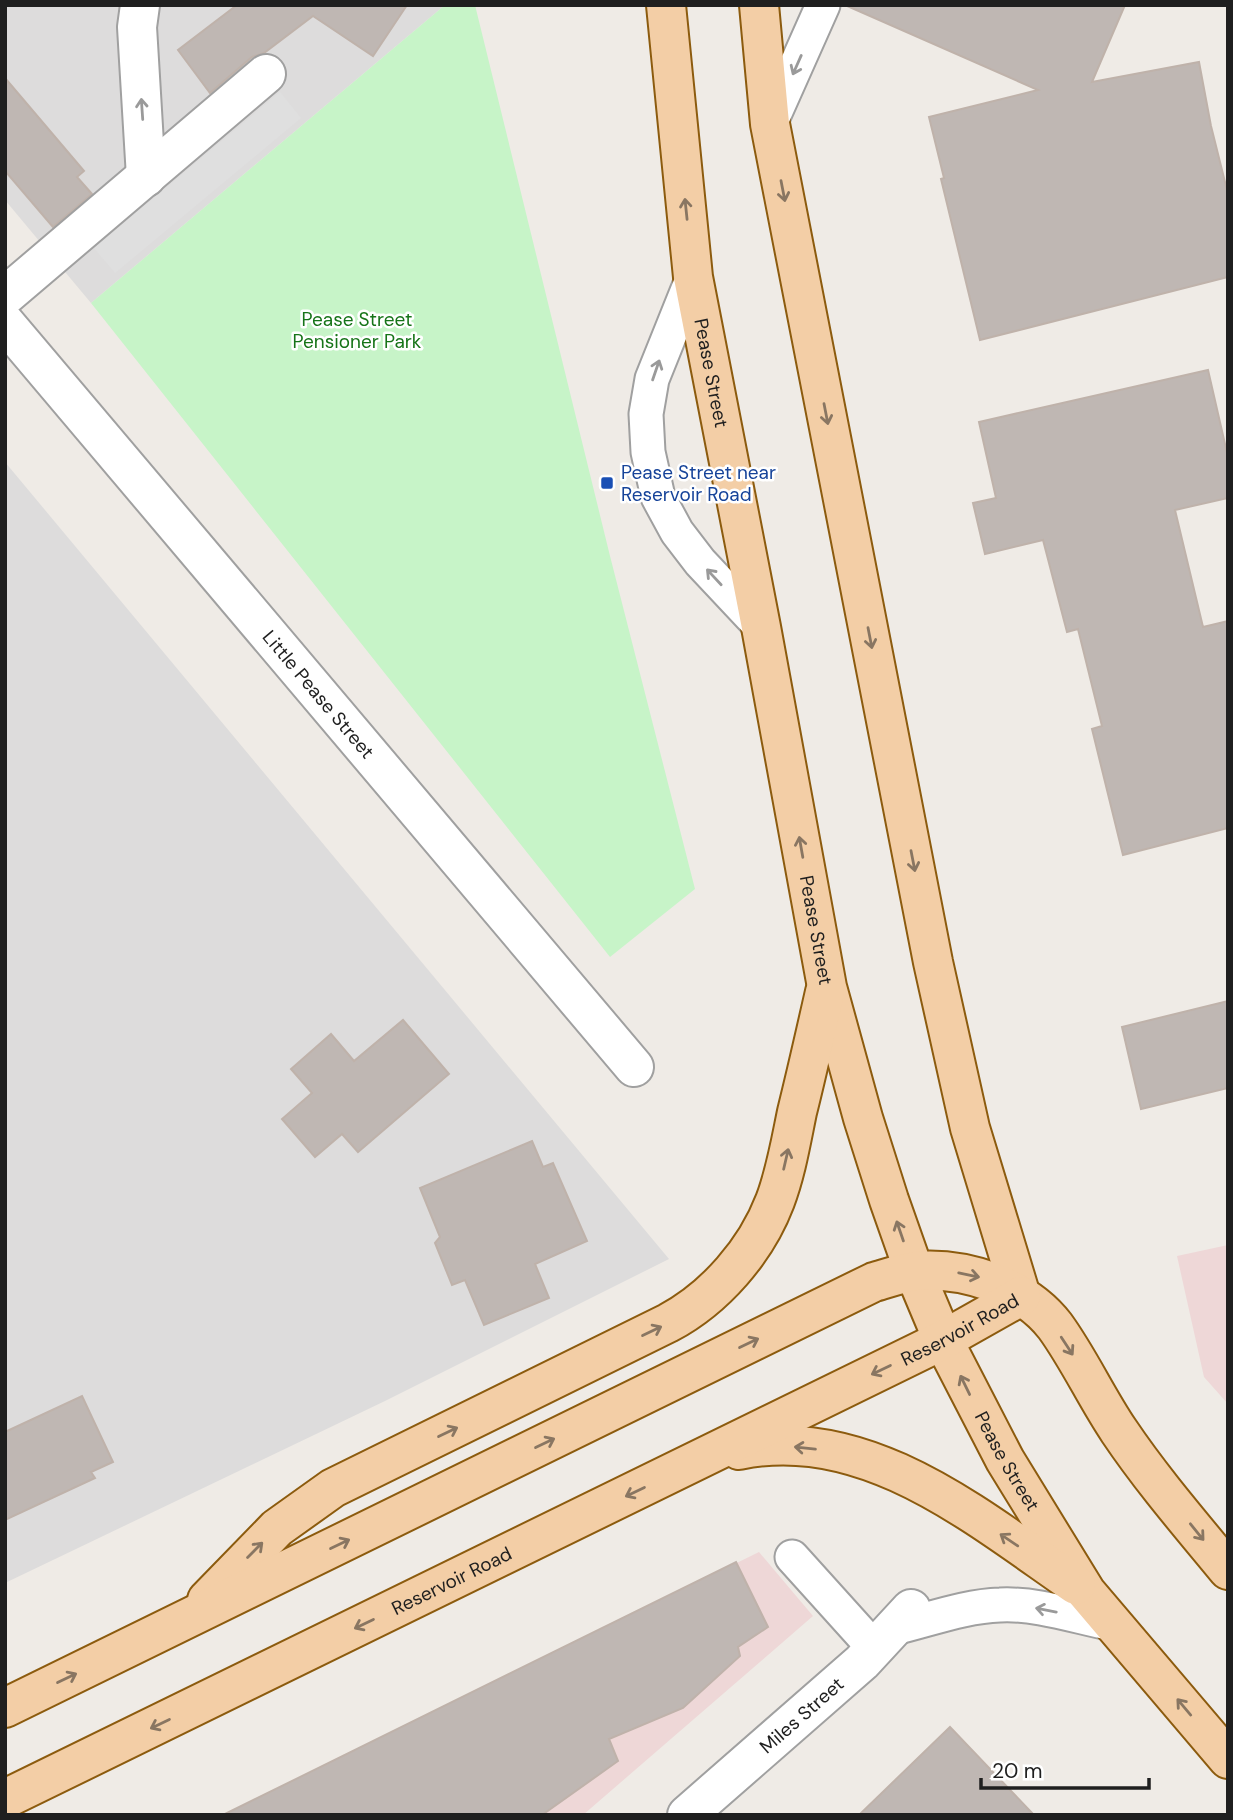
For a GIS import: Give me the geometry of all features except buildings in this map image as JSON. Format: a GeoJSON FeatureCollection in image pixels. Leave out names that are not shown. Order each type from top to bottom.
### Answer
{"type":"FeatureCollection","features":[{"type":"Feature","properties":{"kind":"main road","name":"Pease Street"},"geometry":{"type":"LineString","coordinates":[[666,5],[693,277],[827,987],[863,1118],[914,1271],[981,1419],[1086,1592],[1228,1759]]}},
{"type":"Feature","properties":{"kind":"main road"},"geometry":{"type":"LineString","coordinates":[[760,5],[769,124],[933,962],[970,1128],[1021,1296],[1053,1324],[1141,1462],[1228,1570]]}},
{"type":"Feature","properties":{"kind":"main road"},"geometry":{"type":"LineString","coordinates":[[191,1617],[277,1528],[333,1488],[686,1314],[711,1295],[737,1265],[760,1232],[775,1200],[827,987]]}},
{"type":"Feature","properties":{"kind":"main road","name":"Reservoir Road"},"geometry":{"type":"LineString","coordinates":[[5,1708],[874,1282],[914,1271],[950,1272],[980,1277],[1021,1296]]}},
{"type":"Feature","properties":{"kind":"main road","name":"Reservoir Road"},"geometry":{"type":"LineString","coordinates":[[5,1799],[943,1340],[1021,1296]]}},
{"type":"Feature","properties":{"kind":"main road"},"geometry":{"type":"LineString","coordinates":[[696,1462],[747,1449],[774,1446],[824,1450],[876,1464],[900,1473],[957,1504],[1086,1592]]}},
{"type":"Feature","properties":{"kind":"street"},"geometry":{"type":"LineString","coordinates":[[141,5],[137,38],[146,177]]}},
{"type":"Feature","properties":{"kind":"street"},"geometry":{"type":"LineString","coordinates":[[5,296],[266,74]]}},
{"type":"Feature","properties":{"kind":"street","name":"Little Pease Street"},"geometry":{"type":"LineString","coordinates":[[5,323],[634,1067]]}},
{"type":"Feature","properties":{"kind":"street","name":"Miles Street"},"geometry":{"type":"LineString","coordinates":[[687,1815],[893,1629]]}},
{"type":"Feature","properties":{"kind":"lane"},"geometry":{"type":"LineString","coordinates":[[769,124],[823,5]]}},
{"type":"Feature","properties":{"kind":"lane"},"geometry":{"type":"LineString","coordinates":[[693,277],[652,379],[646,414],[648,452],[658,496],[673,526],[700,562],[761,626]]}},
{"type":"Feature","properties":{"kind":"lane"},"geometry":{"type":"LineString","coordinates":[[792,1557],[893,1629],[983,1607],[1003,1605],[1030,1607],[1113,1624]]}},
{"type":"Feature","properties":{"kind":"shaded area"},"geometry":{"type":"Polygon","coordinates":[[[5,5],[445,5],[91,303],[5,200],[5,5]]]}},
{"type":"Feature","properties":{"kind":"shaded area"},"geometry":{"type":"Polygon","coordinates":[[[280,92],[301,118],[115,273],[94,248],[280,92]]]}},
{"type":"Feature","properties":{"kind":"shaded area"},"geometry":{"type":"Polygon","coordinates":[[[5,462],[669,1259],[385,1401],[5,1583],[5,462]]]}},
{"type":"Feature","properties":{"kind":"shaded area"},"geometry":{"type":"Polygon","coordinates":[[[1228,1245],[1228,1404],[1204,1377],[1177,1256],[1228,1245]]]}},
{"type":"Feature","properties":{"kind":"shaded area"},"geometry":{"type":"Polygon","coordinates":[[[759,1552],[813,1616],[583,1815],[225,1815],[759,1552]]]}},
{"type":"Feature","properties":{"kind":"green space","name":"Pease Street Pensioner Park"},"geometry":{"type":"Polygon","coordinates":[[[445,5],[475,5],[695,889],[610,957],[91,303],[445,5]]]}},
{"type":"Feature","properties":{"kind":"place","name":"Pease Street near Reservoir Road"},"geometry":{"type":"Point","coordinates":[607,483]}}]}
